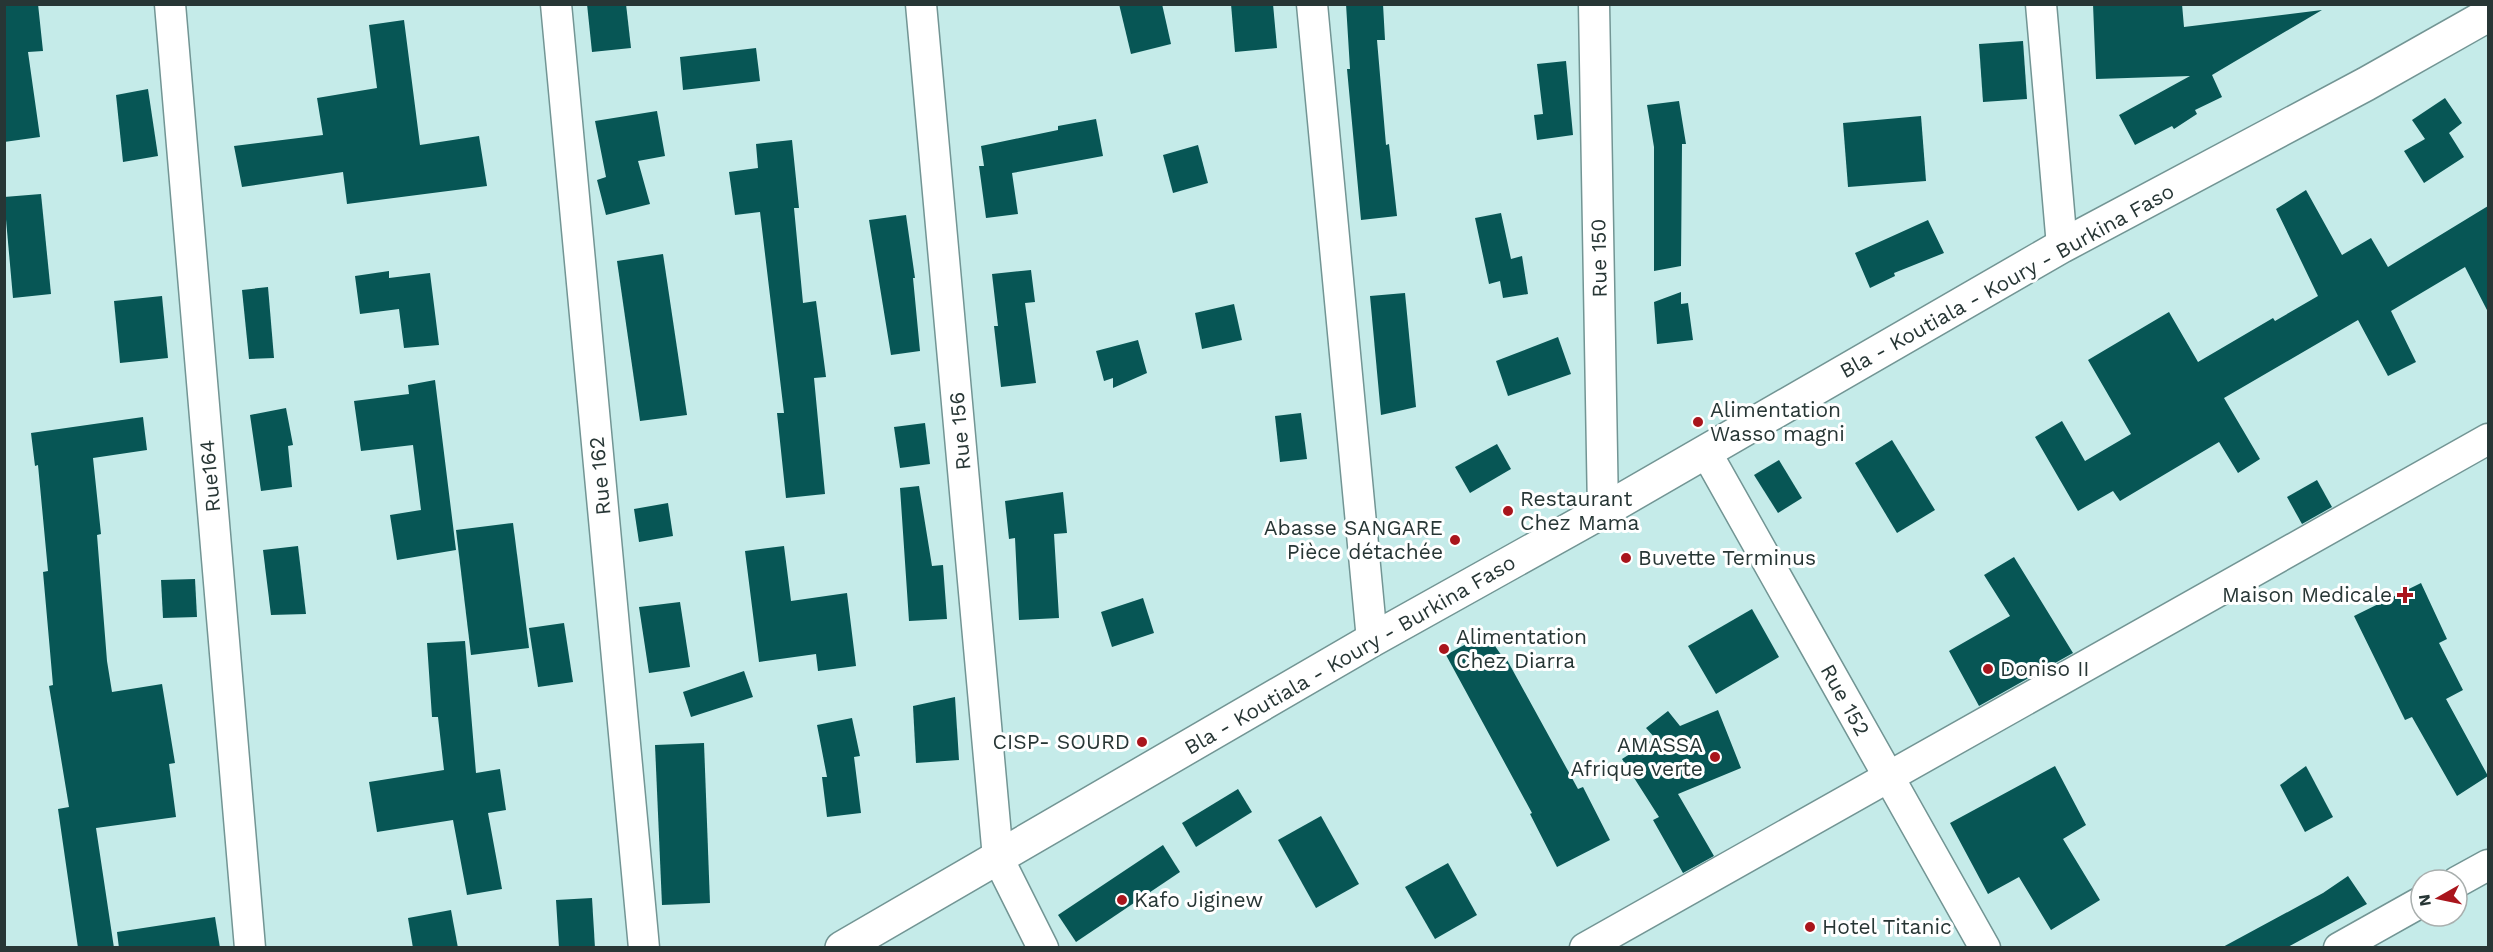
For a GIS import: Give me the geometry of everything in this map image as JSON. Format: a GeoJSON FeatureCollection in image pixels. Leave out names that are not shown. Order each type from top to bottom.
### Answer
{"type":"FeatureCollection","features":[{"type":"Feature","properties":{"kind":"main road","name":"Bla - Koutiala - Koury - Burkina Faso"},"geometry":{"type":"LineString","coordinates":[[842,948],[1372,640],[1603,511],[2062,246],[2366,84],[2488,15]]}},
{"type":"Feature","properties":{"kind":"street","name":"Rue164"},"geometry":{"type":"LineString","coordinates":[[170,4],[250,948]]}},
{"type":"Feature","properties":{"kind":"street","name":"Rue 162"},"geometry":{"type":"LineString","coordinates":[[556,4],[644,948]]}},
{"type":"Feature","properties":{"kind":"street","name":"Rue 156"},"geometry":{"type":"LineString","coordinates":[[921,4],[998,858]]}},
{"type":"Feature","properties":{"kind":"street"},"geometry":{"type":"LineString","coordinates":[[1312,4],[1372,640]]}},
{"type":"Feature","properties":{"kind":"street","name":"Rue 150"},"geometry":{"type":"LineString","coordinates":[[1594,4],[1603,511]]}},
{"type":"Feature","properties":{"kind":"street"},"geometry":{"type":"LineString","coordinates":[[2041,4],[2062,246]]}},
{"type":"Feature","properties":{"kind":"street"},"geometry":{"type":"LineString","coordinates":[[1585,948],[2488,439]]}},
{"type":"Feature","properties":{"kind":"street","name":"Rue 152"},"geometry":{"type":"LineString","coordinates":[[1706,452],[1985,948]]}},
{"type":"Feature","properties":{"kind":"street"},"geometry":{"type":"LineString","coordinates":[[998,858],[1043,948]]}},
{"type":"Feature","properties":{"kind":"street"},"geometry":{"type":"LineString","coordinates":[[2469,875],[2488,865]]}},
{"type":"Feature","properties":{"kind":"street"},"geometry":{"type":"LineString","coordinates":[[2339,948],[2409,909]]}},
{"type":"Feature","properties":{"kind":"building"},"geometry":{"type":"Polygon","coordinates":[[[4,4],[38,4],[43,51],[28,52],[40,137],[4,142],[4,4]]]}},
{"type":"Feature","properties":{"kind":"building"},"geometry":{"type":"Polygon","coordinates":[[[587,4],[626,4],[631,48],[592,52],[587,4]]]}},
{"type":"Feature","properties":{"kind":"building"},"geometry":{"type":"Polygon","coordinates":[[[1119,4],[1162,4],[1171,44],[1131,54],[1119,4]]]}},
{"type":"Feature","properties":{"kind":"building"},"geometry":{"type":"Polygon","coordinates":[[[1231,4],[1273,4],[1277,48],[1235,52],[1231,4]]]}},
{"type":"Feature","properties":{"kind":"building"},"geometry":{"type":"Polygon","coordinates":[[[1346,4],[1383,4],[1385,40],[1377,40],[1386,145],[1389,144],[1397,216],[1361,220],[1347,69],[1350,69],[1346,4]]]}},
{"type":"Feature","properties":{"kind":"building"},"geometry":{"type":"Polygon","coordinates":[[[2093,4],[2182,4],[2184,27],[2322,10],[2212,75],[2222,97],[2195,110],[2197,114],[2174,129],[2172,126],[2135,145],[2119,115],[2190,76],[2096,79],[2093,4]]]}},
{"type":"Feature","properties":{"kind":"building"},"geometry":{"type":"Polygon","coordinates":[[[404,20],[420,145],[479,136],[487,186],[347,204],[343,172],[242,187],[234,146],[323,135],[317,98],[377,88],[369,25],[404,20]]]}},
{"type":"Feature","properties":{"kind":"building"},"geometry":{"type":"Polygon","coordinates":[[[2023,41],[2027,99],[1983,102],[1979,44],[2023,41]]]}},
{"type":"Feature","properties":{"kind":"building"},"geometry":{"type":"Polygon","coordinates":[[[756,48],[760,81],[683,90],[680,57],[756,48]]]}},
{"type":"Feature","properties":{"kind":"building"},"geometry":{"type":"Polygon","coordinates":[[[1566,61],[1573,135],[1537,140],[1534,115],[1543,114],[1537,64],[1566,61]]]}},
{"type":"Feature","properties":{"kind":"building"},"geometry":{"type":"Polygon","coordinates":[[[148,89],[158,156],[123,162],[116,95],[148,89]]]}},
{"type":"Feature","properties":{"kind":"building"},"geometry":{"type":"Polygon","coordinates":[[[2445,98],[2462,123],[2449,133],[2464,157],[2424,183],[2404,151],[2425,139],[2412,120],[2445,98]]]}},
{"type":"Feature","properties":{"kind":"building"},"geometry":{"type":"Polygon","coordinates":[[[1679,101],[1686,144],[1682,144],[1681,266],[1654,271],[1654,147],[1647,105],[1679,101]]]}},
{"type":"Feature","properties":{"kind":"building"},"geometry":{"type":"Polygon","coordinates":[[[657,111],[665,156],[638,161],[650,204],[606,215],[597,180],[606,177],[595,121],[657,111]]]}},
{"type":"Feature","properties":{"kind":"building"},"geometry":{"type":"Polygon","coordinates":[[[1921,116],[1926,181],[1848,187],[1843,123],[1921,116]]]}},
{"type":"Feature","properties":{"kind":"building"},"geometry":{"type":"Polygon","coordinates":[[[1096,119],[1103,156],[1012,173],[1018,214],[986,218],[979,166],[984,166],[981,146],[1058,130],[1058,126],[1096,119]]]}},
{"type":"Feature","properties":{"kind":"building"},"geometry":{"type":"Polygon","coordinates":[[[792,140],[799,208],[794,208],[803,303],[816,301],[826,377],[814,378],[825,494],[786,498],[777,413],[784,413],[760,212],[735,215],[729,172],[758,168],[756,144],[792,140]]]}},
{"type":"Feature","properties":{"kind":"building"},"geometry":{"type":"Polygon","coordinates":[[[1198,145],[1208,183],[1173,193],[1163,155],[1198,145]]]}},
{"type":"Feature","properties":{"kind":"building"},"geometry":{"type":"Polygon","coordinates":[[[2306,190],[2342,255],[2371,238],[2388,267],[2488,206],[2488,312],[2465,267],[2391,311],[2416,362],[2388,376],[2358,320],[2224,398],[2260,459],[2238,473],[2219,442],[2120,501],[2113,491],[2078,511],[2035,437],[2062,421],[2085,461],[2131,434],[2088,360],[2169,312],[2198,362],[2273,318],[2275,321],[2318,296],[2276,209],[2306,190]]]}},
{"type":"Feature","properties":{"kind":"building"},"geometry":{"type":"Polygon","coordinates":[[[41,194],[51,294],[13,298],[4,197],[41,194]]]}},
{"type":"Feature","properties":{"kind":"building"},"geometry":{"type":"Polygon","coordinates":[[[1501,213],[1511,259],[1522,256],[1528,294],[1503,298],[1500,281],[1489,284],[1475,218],[1501,213]]]}},
{"type":"Feature","properties":{"kind":"building"},"geometry":{"type":"Polygon","coordinates":[[[906,215],[915,278],[913,278],[920,351],[891,355],[869,220],[906,215]]]}},
{"type":"Feature","properties":{"kind":"building"},"geometry":{"type":"Polygon","coordinates":[[[1928,220],[1944,253],[1894,273],[1895,276],[1870,288],[1855,253],[1928,220]]]}},
{"type":"Feature","properties":{"kind":"building"},"geometry":{"type":"Polygon","coordinates":[[[663,254],[687,415],[640,421],[617,261],[663,254]]]}},
{"type":"Feature","properties":{"kind":"building"},"geometry":{"type":"Polygon","coordinates":[[[1031,270],[1035,302],[1025,303],[1036,383],[1001,387],[994,326],[998,326],[992,274],[1031,270]]]}},
{"type":"Feature","properties":{"kind":"building"},"geometry":{"type":"Polygon","coordinates":[[[389,271],[389,278],[430,273],[439,345],[404,348],[399,309],[360,314],[355,276],[389,271]]]}},
{"type":"Feature","properties":{"kind":"building"},"geometry":{"type":"Polygon","coordinates":[[[268,287],[274,358],[249,359],[242,290],[268,287]]]}},
{"type":"Feature","properties":{"kind":"building"},"geometry":{"type":"Polygon","coordinates":[[[1681,292],[1681,304],[1688,303],[1693,340],[1657,344],[1654,302],[1681,292]]]}},
{"type":"Feature","properties":{"kind":"building"},"geometry":{"type":"Polygon","coordinates":[[[1405,293],[1416,407],[1381,415],[1370,296],[1405,293]]]}},
{"type":"Feature","properties":{"kind":"building"},"geometry":{"type":"Polygon","coordinates":[[[162,296],[168,358],[120,363],[114,301],[162,296]]]}},
{"type":"Feature","properties":{"kind":"building"},"geometry":{"type":"Polygon","coordinates":[[[1234,304],[1242,340],[1202,349],[1195,313],[1234,304]]]}},
{"type":"Feature","properties":{"kind":"building"},"geometry":{"type":"Polygon","coordinates":[[[1558,337],[1571,374],[1508,396],[1496,361],[1558,337]]]}},
{"type":"Feature","properties":{"kind":"building"},"geometry":{"type":"Polygon","coordinates":[[[1138,340],[1147,373],[1113,388],[1113,378],[1104,381],[1096,351],[1138,340]]]}},
{"type":"Feature","properties":{"kind":"building"},"geometry":{"type":"Polygon","coordinates":[[[435,380],[456,550],[397,560],[390,515],[421,510],[413,445],[361,451],[354,401],[409,394],[408,385],[435,380]]]}},
{"type":"Feature","properties":{"kind":"building"},"geometry":{"type":"Polygon","coordinates":[[[286,408],[293,445],[288,446],[292,487],[261,491],[250,415],[286,408]]]}},
{"type":"Feature","properties":{"kind":"building"},"geometry":{"type":"Polygon","coordinates":[[[1301,413],[1307,459],[1280,462],[1275,416],[1301,413]]]}},
{"type":"Feature","properties":{"kind":"building"},"geometry":{"type":"Polygon","coordinates":[[[143,417],[147,450],[93,458],[101,534],[97,535],[107,661],[112,692],[162,684],[175,763],[169,764],[176,817],[96,828],[114,948],[78,948],[58,809],[69,807],[49,686],[53,685],[43,572],[48,571],[38,465],[35,466],[31,433],[143,417]]]}},
{"type":"Feature","properties":{"kind":"building"},"geometry":{"type":"Polygon","coordinates":[[[925,423],[930,464],[900,468],[894,427],[925,423]]]}},
{"type":"Feature","properties":{"kind":"building"},"geometry":{"type":"Polygon","coordinates":[[[1892,440],[1935,510],[1897,533],[1855,463],[1892,440]]]}},
{"type":"Feature","properties":{"kind":"building"},"geometry":{"type":"Polygon","coordinates":[[[1497,444],[1511,469],[1470,493],[1455,467],[1497,444]]]}},
{"type":"Feature","properties":{"kind":"building"},"geometry":{"type":"Polygon","coordinates":[[[1779,460],[1802,498],[1778,513],[1754,475],[1779,460]]]}},
{"type":"Feature","properties":{"kind":"building"},"geometry":{"type":"Polygon","coordinates":[[[2317,480],[2332,507],[2302,524],[2287,497],[2317,480]]]}},
{"type":"Feature","properties":{"kind":"building"},"geometry":{"type":"Polygon","coordinates":[[[919,486],[932,566],[943,565],[947,619],[909,621],[900,488],[919,486]]]}},
{"type":"Feature","properties":{"kind":"building"},"geometry":{"type":"Polygon","coordinates":[[[1063,492],[1067,533],[1054,534],[1059,618],[1019,620],[1015,538],[1009,539],[1005,501],[1063,492]]]}},
{"type":"Feature","properties":{"kind":"building"},"geometry":{"type":"Polygon","coordinates":[[[668,503],[673,536],[639,542],[634,509],[668,503]]]}},
{"type":"Feature","properties":{"kind":"building"},"geometry":{"type":"Polygon","coordinates":[[[513,523],[529,648],[471,655],[456,530],[513,523]]]}},
{"type":"Feature","properties":{"kind":"building"},"geometry":{"type":"Polygon","coordinates":[[[298,546],[306,614],[271,615],[263,550],[298,546]]]}},
{"type":"Feature","properties":{"kind":"building"},"geometry":{"type":"Polygon","coordinates":[[[784,546],[791,601],[847,593],[856,666],[818,671],[816,654],[759,662],[745,551],[784,546]]]}},
{"type":"Feature","properties":{"kind":"building"},"geometry":{"type":"Polygon","coordinates":[[[2014,557],[2073,653],[1979,706],[1949,651],[2010,616],[1984,575],[2014,557]]]}},
{"type":"Feature","properties":{"kind":"building"},"geometry":{"type":"Polygon","coordinates":[[[195,579],[197,617],[163,618],[161,580],[195,579]]]}},
{"type":"Feature","properties":{"kind":"building"},"geometry":{"type":"Polygon","coordinates":[[[2421,583],[2447,639],[2439,643],[2463,690],[2446,699],[2488,776],[2457,796],[2412,717],[2405,720],[2354,616],[2421,583]]]}},
{"type":"Feature","properties":{"kind":"building"},"geometry":{"type":"Polygon","coordinates":[[[1143,598],[1154,633],[1112,647],[1101,612],[1143,598]]]}},
{"type":"Feature","properties":{"kind":"building"},"geometry":{"type":"Polygon","coordinates":[[[680,602],[690,667],[649,673],[639,607],[680,602]]]}},
{"type":"Feature","properties":{"kind":"building"},"geometry":{"type":"Polygon","coordinates":[[[1752,609],[1779,657],[1716,694],[1688,646],[1752,609]]]}},
{"type":"Feature","properties":{"kind":"building"},"geometry":{"type":"Polygon","coordinates":[[[564,623],[573,682],[538,687],[529,628],[564,623]]]}},
{"type":"Feature","properties":{"kind":"building"},"geometry":{"type":"Polygon","coordinates":[[[1486,633],[1504,659],[1506,658],[1578,789],[1583,787],[1610,840],[1557,867],[1530,814],[1532,813],[1446,655],[1486,633]]]}},
{"type":"Feature","properties":{"kind":"building"},"geometry":{"type":"Polygon","coordinates":[[[465,641],[476,773],[500,769],[506,810],[488,813],[502,889],[467,895],[453,820],[377,832],[369,782],[444,770],[438,717],[432,717],[427,643],[465,641]]]}},
{"type":"Feature","properties":{"kind":"building"},"geometry":{"type":"Polygon","coordinates":[[[744,671],[753,697],[691,717],[683,692],[744,671]]]}},
{"type":"Feature","properties":{"kind":"building"},"geometry":{"type":"Polygon","coordinates":[[[955,697],[959,760],[916,763],[913,706],[955,697]]]}},
{"type":"Feature","properties":{"kind":"building"},"geometry":{"type":"Polygon","coordinates":[[[1718,710],[1741,768],[1678,794],[1714,856],[1683,873],[1653,820],[1659,817],[1622,759],[1655,738],[1646,728],[1668,711],[1680,726],[1718,710]]]}},
{"type":"Feature","properties":{"kind":"building"},"geometry":{"type":"Polygon","coordinates":[[[852,718],[860,756],[854,757],[861,813],[827,817],[822,777],[827,777],[817,725],[852,718]]]}},
{"type":"Feature","properties":{"kind":"building"},"geometry":{"type":"Polygon","coordinates":[[[704,743],[710,903],[662,905],[655,745],[704,743]]]}},
{"type":"Feature","properties":{"kind":"building"},"geometry":{"type":"Polygon","coordinates":[[[2055,766],[2086,825],[2063,839],[2100,900],[2051,930],[2019,877],[1988,894],[1950,823],[2055,766]]]}},
{"type":"Feature","properties":{"kind":"building"},"geometry":{"type":"Polygon","coordinates":[[[2306,766],[2333,817],[2305,832],[2280,785],[2306,766]]]}},
{"type":"Feature","properties":{"kind":"building"},"geometry":{"type":"Polygon","coordinates":[[[1238,789],[1252,812],[1196,847],[1182,823],[1238,789]]]}},
{"type":"Feature","properties":{"kind":"building"},"geometry":{"type":"Polygon","coordinates":[[[1321,816],[1359,884],[1316,908],[1278,840],[1321,816]]]}},
{"type":"Feature","properties":{"kind":"building"},"geometry":{"type":"Polygon","coordinates":[[[1163,845],[1180,872],[1076,942],[1058,915],[1163,845]]]}},
{"type":"Feature","properties":{"kind":"building"},"geometry":{"type":"Polygon","coordinates":[[[1448,863],[1477,915],[1435,939],[1405,887],[1448,863]]]}},
{"type":"Feature","properties":{"kind":"building"},"geometry":{"type":"Polygon","coordinates":[[[2348,876],[2367,904],[2286,948],[2221,948],[2323,893],[2348,876]]]}},
{"type":"Feature","properties":{"kind":"building"},"geometry":{"type":"Polygon","coordinates":[[[592,898],[595,948],[559,948],[556,900],[592,898]]]}},
{"type":"Feature","properties":{"kind":"building"},"geometry":{"type":"Polygon","coordinates":[[[451,910],[458,948],[413,948],[408,918],[451,910]]]}},
{"type":"Feature","properties":{"kind":"building"},"geometry":{"type":"Polygon","coordinates":[[[215,917],[220,948],[119,948],[117,932],[215,917]]]}},
{"type":"Feature","properties":{"kind":"place","name":"Alimentation Wasso magni"},"geometry":{"type":"Point","coordinates":[1698,422]}},
{"type":"Feature","properties":{"kind":"place","name":"Restaurant Chez Mama"},"geometry":{"type":"Point","coordinates":[1508,511]}},
{"type":"Feature","properties":{"kind":"place","name":"Abasse SANGARE Pièce détachée"},"geometry":{"type":"Point","coordinates":[1455,540]}},
{"type":"Feature","properties":{"kind":"place","name":"Buvette Terminus"},"geometry":{"type":"Point","coordinates":[1626,558]}},
{"type":"Feature","properties":{"kind":"place","name":"Maison Medicale"},"geometry":{"type":"Point","coordinates":[2405,595]}},
{"type":"Feature","properties":{"kind":"place","name":"Alimentation Chez Diarra"},"geometry":{"type":"Point","coordinates":[1444,649]}},
{"type":"Feature","properties":{"kind":"place","name":"Doniso II"},"geometry":{"type":"Point","coordinates":[1988,669]}},
{"type":"Feature","properties":{"kind":"place","name":"CISP- SOURD"},"geometry":{"type":"Point","coordinates":[1142,742]}},
{"type":"Feature","properties":{"kind":"place","name":"AMASSA Afrique verte"},"geometry":{"type":"Point","coordinates":[1715,757]}},
{"type":"Feature","properties":{"kind":"place","name":"Kafo Jiginew"},"geometry":{"type":"Point","coordinates":[1122,900]}},
{"type":"Feature","properties":{"kind":"place","name":"Hotel Titanic"},"geometry":{"type":"Point","coordinates":[1810,927]}}]}
